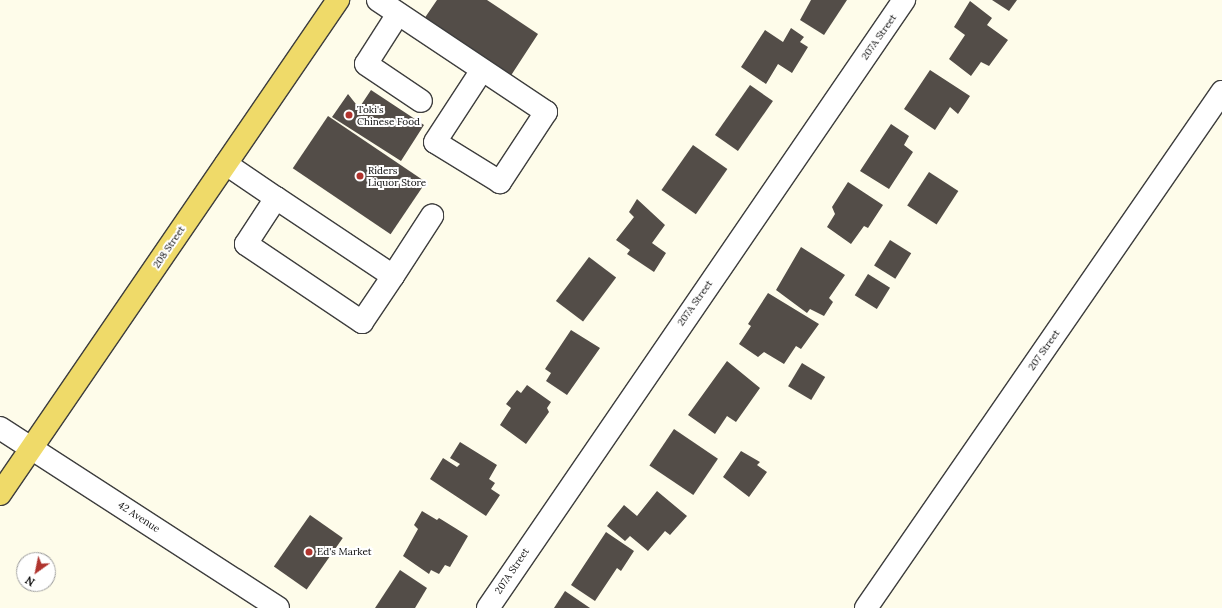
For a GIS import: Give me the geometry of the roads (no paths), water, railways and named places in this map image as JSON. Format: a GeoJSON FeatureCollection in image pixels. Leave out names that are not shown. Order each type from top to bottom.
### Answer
{"type":"FeatureCollection","features":[{"type":"Feature","properties":{"kind":"main road","name":"208 Street"},"geometry":{"type":"LineString","coordinates":[[0,494],[33,448],[338,0]]}},
{"type":"Feature","properties":{"kind":"street"},"geometry":{"type":"LineString","coordinates":[[378,0],[546,112],[500,182],[435,142],[482,70]]}},
{"type":"Feature","properties":{"kind":"street","name":"207A Street"},"geometry":{"type":"LineString","coordinates":[[488,608],[904,0]]}},
{"type":"Feature","properties":{"kind":"street"},"geometry":{"type":"LineString","coordinates":[[398,14],[366,64],[421,101]]}},
{"type":"Feature","properties":{"kind":"street","name":"207 Street"},"geometry":{"type":"LineString","coordinates":[[866,608],[1222,92]]}},
{"type":"Feature","properties":{"kind":"street"},"geometry":{"type":"LineString","coordinates":[[226,164],[393,276]]}},
{"type":"Feature","properties":{"kind":"street"},"geometry":{"type":"LineString","coordinates":[[276,198],[246,244],[362,322],[432,216]]}},
{"type":"Feature","properties":{"kind":"street","name":"42 Avenue"},"geometry":{"type":"LineString","coordinates":[[0,428],[33,448],[272,606]]}},
{"type":"Feature","properties":{"kind":"place","name":"Toki's Chinese Food"},"geometry":{"type":"Point","coordinates":[349,115]}},
{"type":"Feature","properties":{"kind":"place","name":"Riders Liquor Store"},"geometry":{"type":"Point","coordinates":[360,176]}},
{"type":"Feature","properties":{"kind":"place","name":"Ed's Market"},"geometry":{"type":"Point","coordinates":[309,552]}}]}
